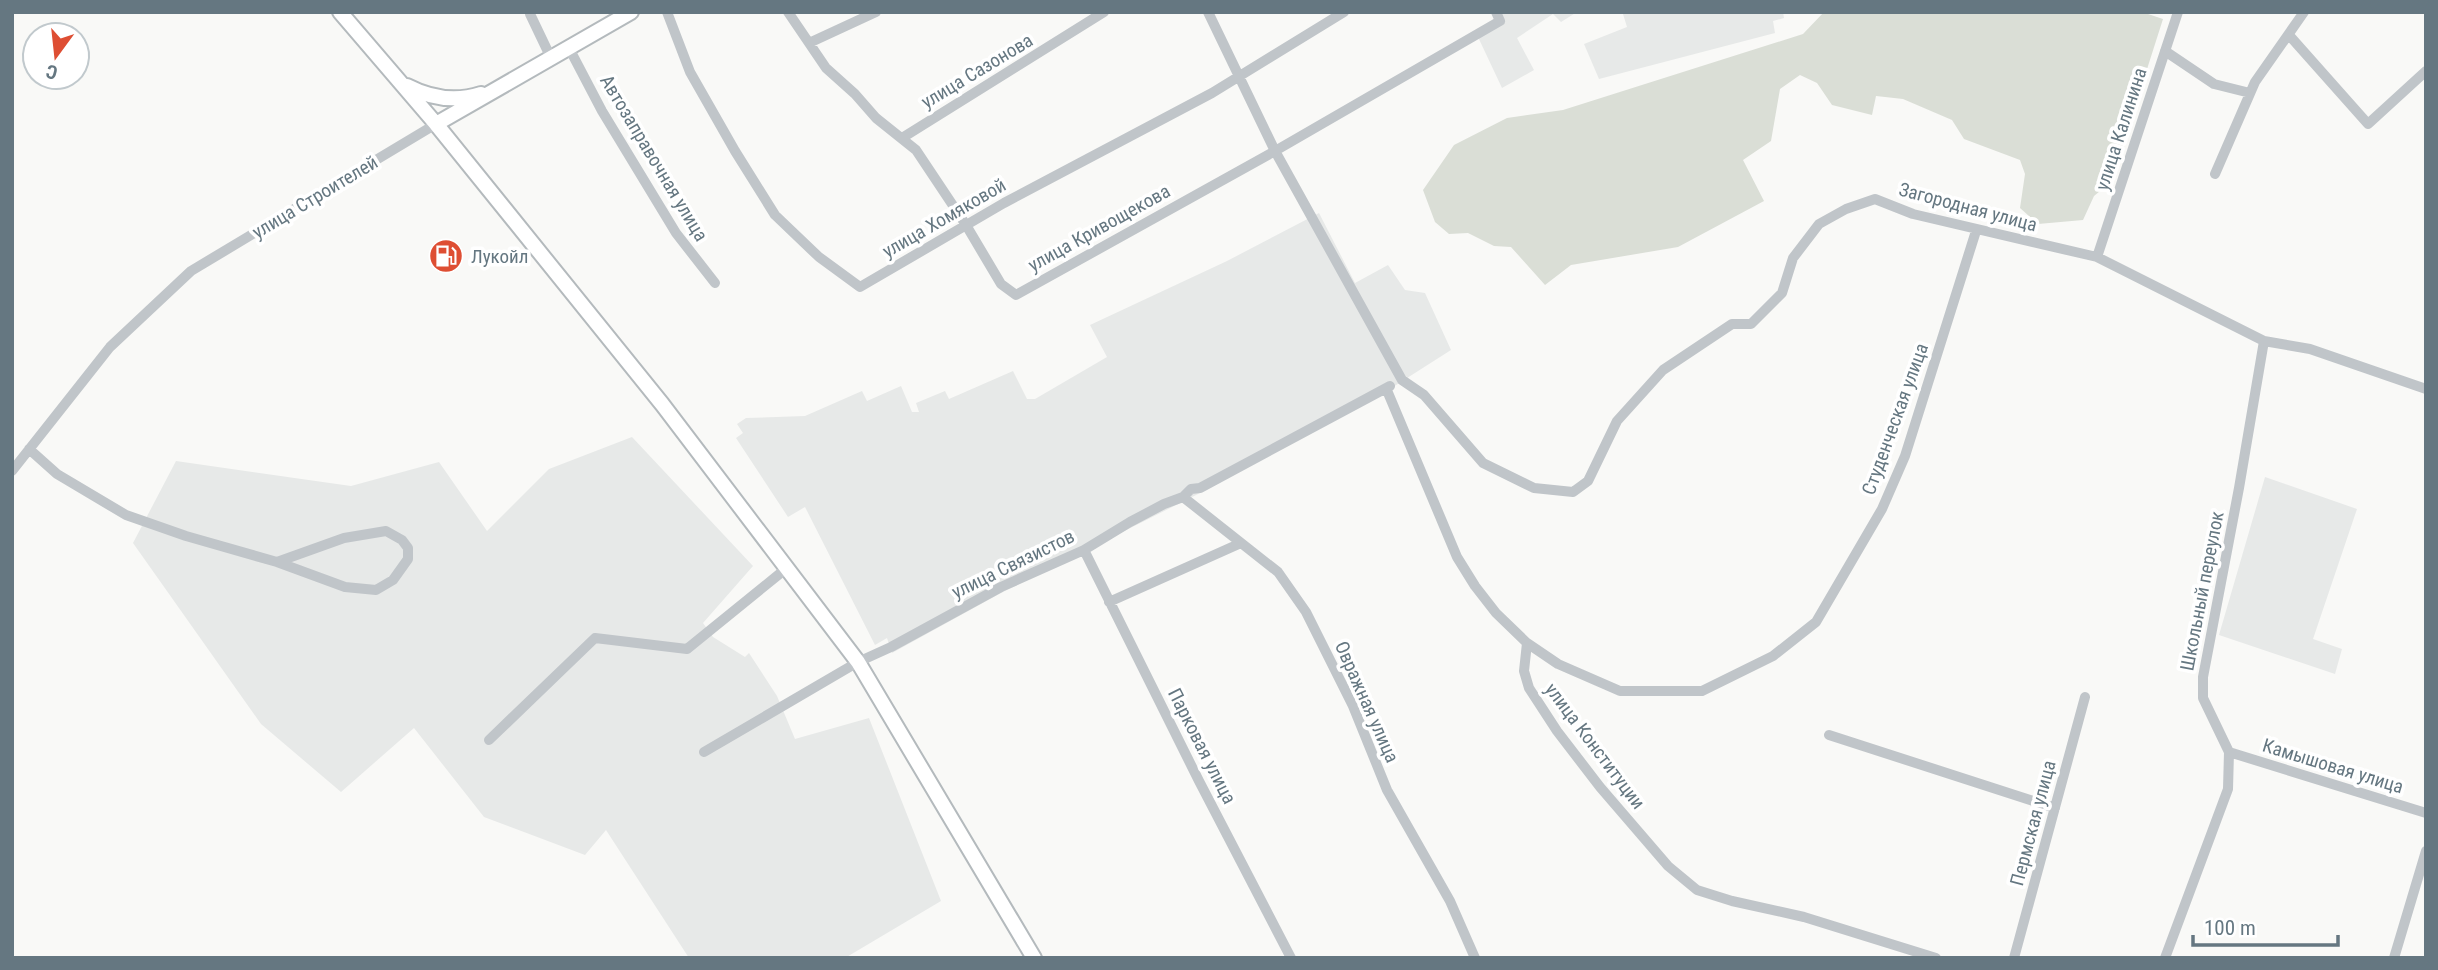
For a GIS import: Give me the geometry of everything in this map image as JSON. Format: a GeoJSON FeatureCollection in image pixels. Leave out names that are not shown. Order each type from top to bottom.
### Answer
{"type":"FeatureCollection","features":[{"type":"Feature","properties":{"kind":"main road"},"geometry":{"type":"LineString","coordinates":[[340,12],[436,124],[662,404],[858,662],[1034,958]]}},
{"type":"Feature","properties":{"kind":"main road","name":"улица Строителей"},"geometry":{"type":"LineString","coordinates":[[436,124],[631,12]]}},
{"type":"Feature","properties":{"kind":"main road"},"geometry":{"type":"LineString","coordinates":[[399,81],[423,93],[442,98],[472,97],[496,90]]}},
{"type":"Feature","properties":{"kind":"street","name":"улица Хомяковой"},"geometry":{"type":"LineString","coordinates":[[667,12],[690,72],[775,215],[820,257],[860,287],[966,225],[1240,75],[1344,12]]}},
{"type":"Feature","properties":{"kind":"street"},"geometry":{"type":"LineString","coordinates":[[788,12],[826,68],[855,94],[876,118],[916,150],[966,225]]}},
{"type":"Feature","properties":{"kind":"street"},"geometry":{"type":"LineString","coordinates":[[809,43],[876,12]]}},
{"type":"Feature","properties":{"kind":"street","name":"улица Сазонова"},"geometry":{"type":"LineString","coordinates":[[902,138],[1104,12]]}},
{"type":"Feature","properties":{"kind":"street"},"geometry":{"type":"LineString","coordinates":[[1208,12],[1275,151],[1402,380]]}},
{"type":"Feature","properties":{"kind":"street"},"geometry":{"type":"LineString","coordinates":[[2215,174],[2255,82],[2304,12]]}},
{"type":"Feature","properties":{"kind":"street","name":"улица Калинина"},"geometry":{"type":"LineString","coordinates":[[2098,257],[2175,13]]}},
{"type":"Feature","properties":{"kind":"street"},"geometry":{"type":"LineString","coordinates":[[530,14],[551,58]]}},
{"type":"Feature","properties":{"kind":"street"},"geometry":{"type":"LineString","coordinates":[[1275,151],[1498,16]]}},
{"type":"Feature","properties":{"kind":"street"},"geometry":{"type":"LineString","coordinates":[[2289,35],[2368,124],[2426,71]]}},
{"type":"Feature","properties":{"kind":"street","name":"Автозаправочная улица"},"geometry":{"type":"LineString","coordinates":[[569,48],[602,111],[676,233],[715,283]]}},
{"type":"Feature","properties":{"kind":"street"},"geometry":{"type":"LineString","coordinates":[[2165,51],[2214,85],[2250,93]]}},
{"type":"Feature","properties":{"kind":"street","name":"улица Строителей"},"geometry":{"type":"LineString","coordinates":[[12,471],[110,347],[191,271],[436,124]]}},
{"type":"Feature","properties":{"kind":"street","name":"улица Кривощекова"},"geometry":{"type":"LineString","coordinates":[[966,225],[1001,284],[1016,295],[1275,151]]}},
{"type":"Feature","properties":{"kind":"street","name":"Загородная улица"},"geometry":{"type":"LineString","coordinates":[[1402,380],[1423,395],[1483,463],[1534,488],[1573,492],[1588,481],[1617,421],[1662,370],[1732,324],[1751,324],[1782,293],[1793,257],[1819,224],[1846,209],[1875,199],[1913,214],[1976,231],[2098,257],[2221,322],[2263,341],[2310,349],[2426,389]]}},
{"type":"Feature","properties":{"kind":"street","name":"Студенческая улица"},"geometry":{"type":"LineString","coordinates":[[1527,643],[1558,664],[1620,691],[1702,691],[1773,656],[1816,622],[1882,509],[1905,456],[1976,231]]}},
{"type":"Feature","properties":{"kind":"street","name":"Школьный переулок"},"geometry":{"type":"LineString","coordinates":[[2165,958],[2228,789],[2229,752],[2203,698],[2203,677],[2239,488],[2263,341]]}},
{"type":"Feature","properties":{"kind":"street","name":"улица Связистов"},"geometry":{"type":"LineString","coordinates":[[704,752],[858,662],[1001,587],[1084,550],[1130,522],[1183,497],[1191,489],[1200,488],[1402,380]]}},
{"type":"Feature","properties":{"kind":"street"},"geometry":{"type":"LineString","coordinates":[[1387,388],[1457,557],[1496,613],[1527,643]]}},
{"type":"Feature","properties":{"kind":"street"},"geometry":{"type":"LineString","coordinates":[[29,449],[57,474],[125,515],[277,562],[345,587],[376,590],[393,580],[408,559],[408,548],[402,540],[386,531],[344,538],[277,562]]}},
{"type":"Feature","properties":{"kind":"street","name":"Овражная улица"},"geometry":{"type":"LineString","coordinates":[[1183,497],[1278,572],[1306,612],[1353,706],[1387,790],[1450,901],[1475,958]]}},
{"type":"Feature","properties":{"kind":"street"},"geometry":{"type":"LineString","coordinates":[[1109,601],[1241,543]]}},
{"type":"Feature","properties":{"kind":"street","name":"Парковая улица"},"geometry":{"type":"LineString","coordinates":[[1084,550],[1291,958]]}},
{"type":"Feature","properties":{"kind":"street"},"geometry":{"type":"LineString","coordinates":[[489,740],[595,638],[687,649],[788,567]]}},
{"type":"Feature","properties":{"kind":"street","name":"улица Конституции"},"geometry":{"type":"LineString","coordinates":[[1527,643],[1524,671],[1529,688],[1556,730],[1600,787],[1661,857],[1697,890],[1732,901],[1804,917],[1936,958]]}},
{"type":"Feature","properties":{"kind":"street","name":"Пермская улица"},"geometry":{"type":"LineString","coordinates":[[2014,958],[2085,697]]}},
{"type":"Feature","properties":{"kind":"street"},"geometry":{"type":"LineString","coordinates":[[1829,735],[2055,808]]}},
{"type":"Feature","properties":{"kind":"street","name":"Камышовая улица"},"geometry":{"type":"LineString","coordinates":[[2229,752],[2426,813]]}},
{"type":"Feature","properties":{"kind":"street"},"geometry":{"type":"LineString","coordinates":[[2395,958],[2426,851]]}},
{"type":"Feature","properties":{"kind":"shaded area"},"geometry":{"type":"Polygon","coordinates":[[[1500,12],[1577,12],[1561,22],[1553,14],[1517,38],[1534,70],[1502,88],[1478,37],[1500,12]]]}},
{"type":"Feature","properties":{"kind":"shaded area"},"geometry":{"type":"Polygon","coordinates":[[[1783,12],[1784,18],[1773,21],[1775,33],[1599,79],[1584,44],[1627,27],[1623,14],[1783,12]]]}},
{"type":"Feature","properties":{"kind":"shaded area"},"geometry":{"type":"Polygon","coordinates":[[[1824,12],[2142,12],[2163,19],[2111,182],[2094,196],[2083,220],[2038,224],[2020,208],[2025,174],[2020,160],[1964,139],[1952,120],[1903,99],[1876,96],[1872,115],[1832,105],[1817,83],[1800,75],[1780,89],[1771,141],[1743,160],[1764,201],[1678,247],[1571,265],[1545,285],[1511,247],[1494,246],[1468,233],[1449,234],[1435,222],[1423,190],[1454,145],[1507,118],[1563,110],[1803,34],[1824,12]]]}},
{"type":"Feature","properties":{"kind":"shaded area"},"geometry":{"type":"Polygon","coordinates":[[[1319,213],[1355,283],[1388,265],[1405,290],[1425,293],[1451,350],[1382,394],[1206,490],[1001,593],[892,653],[887,638],[875,645],[805,507],[788,517],[736,438],[743,433],[737,424],[746,418],[805,416],[862,391],[867,401],[901,386],[912,412],[919,412],[916,403],[945,391],[949,399],[1013,371],[1027,399],[1035,399],[1107,357],[1090,325],[1227,261],[1319,213]]]}},
{"type":"Feature","properties":{"kind":"shaded area"},"geometry":{"type":"Polygon","coordinates":[[[632,437],[753,566],[703,623],[713,637],[745,657],[749,653],[777,696],[795,739],[869,718],[941,901],[845,958],[689,958],[606,830],[585,855],[484,817],[414,728],[341,792],[261,724],[133,543],[176,461],[351,486],[439,462],[487,531],[549,469],[632,437]]]}},
{"type":"Feature","properties":{"kind":"shaded area"},"geometry":{"type":"Polygon","coordinates":[[[2265,477],[2357,509],[2313,639],[2342,649],[2335,674],[2219,635],[2265,477]]]}},
{"type":"Feature","properties":{"kind":"place","name":"Лукойл"},"geometry":{"type":"Point","coordinates":[446,256]}}]}
